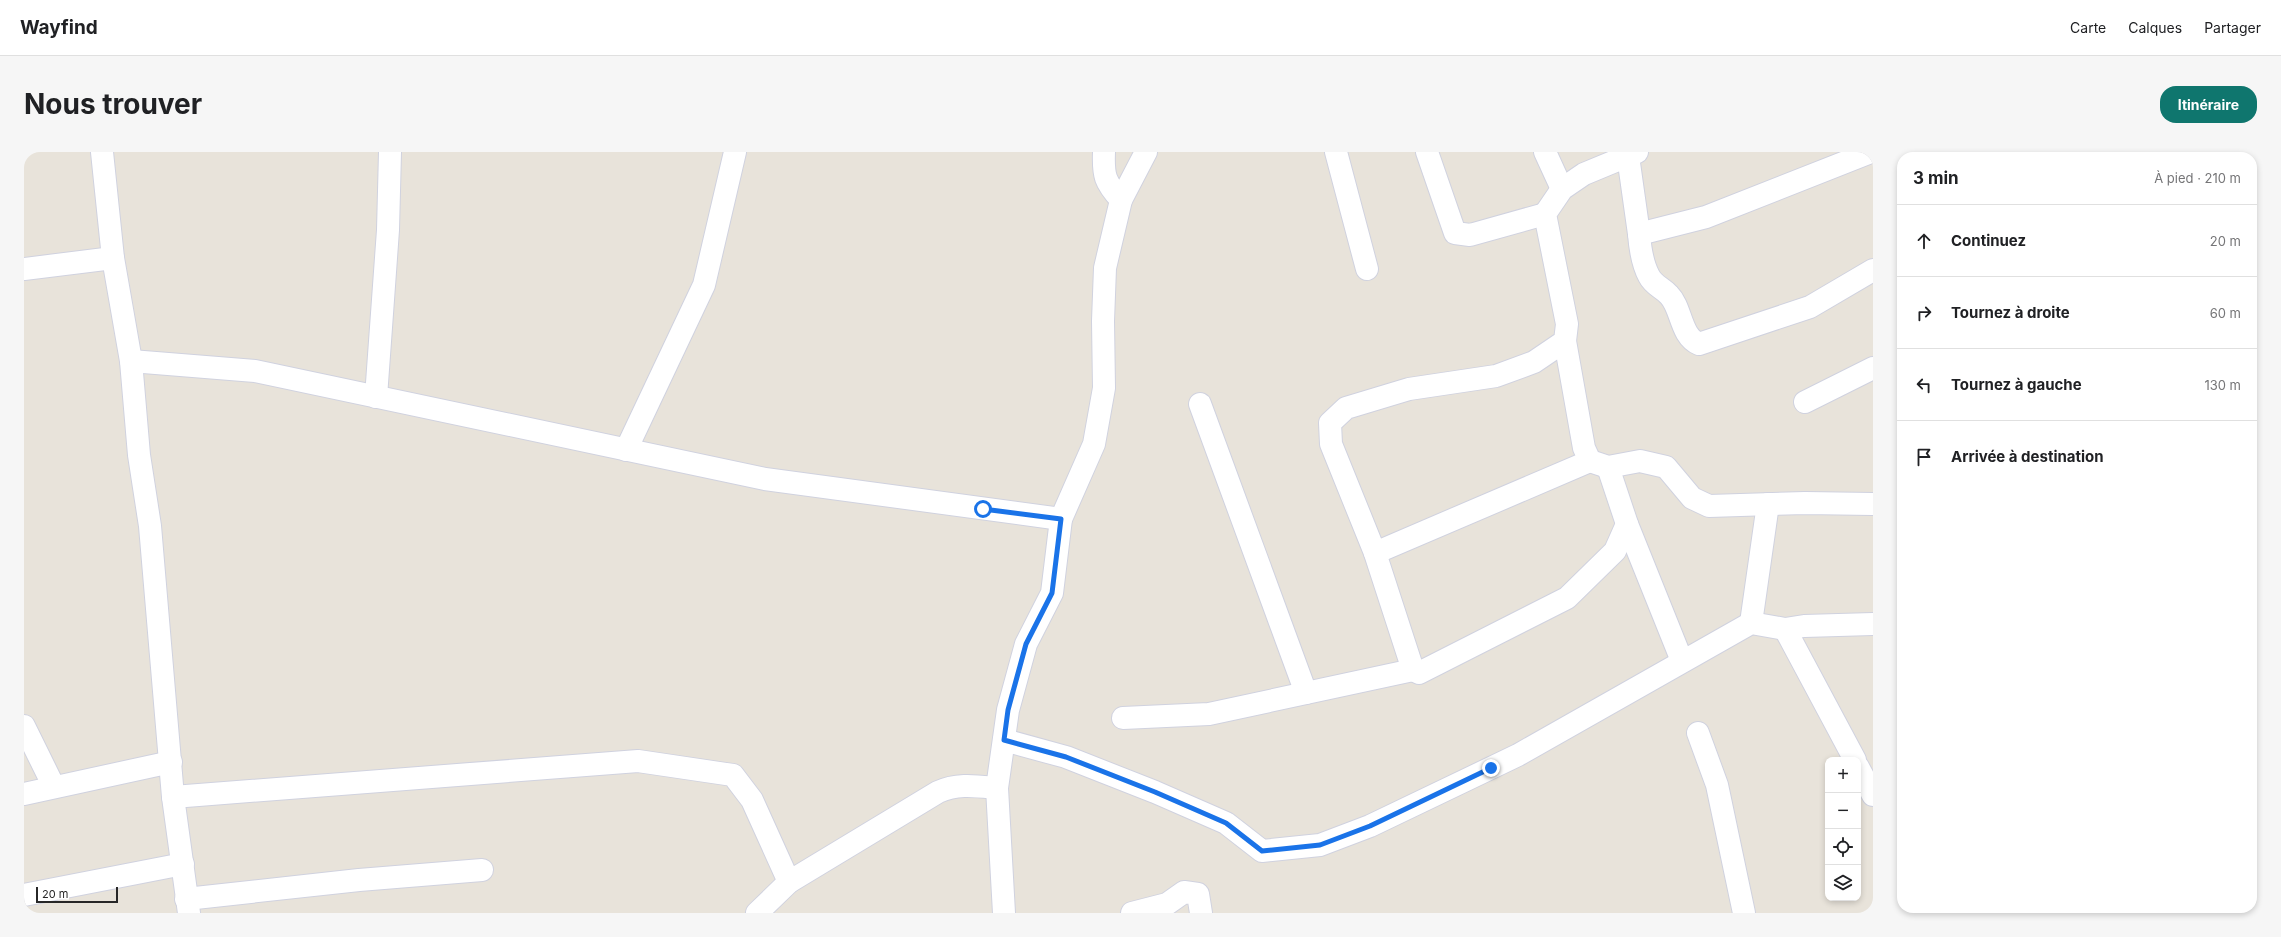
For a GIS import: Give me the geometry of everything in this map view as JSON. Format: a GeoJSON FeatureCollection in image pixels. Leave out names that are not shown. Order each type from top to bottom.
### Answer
{"type":"FeatureCollection","features":[{"type":"Feature","properties":{"kind":"street"},"geometry":{"type":"LineString","coordinates":[[102,152],[113,258],[131,361],[139,455],[150,526],[161,636],[174,797],[188,906],[359,880],[482,870]]}},
{"type":"Feature","properties":{"kind":"street"},"geometry":{"type":"LineString","coordinates":[[376,397],[388,230],[390,152]]}},
{"type":"Feature","properties":{"kind":"street"},"geometry":{"type":"LineString","coordinates":[[626,450],[704,285],[735,152]]}},
{"type":"Feature","properties":{"kind":"street"},"geometry":{"type":"LineString","coordinates":[[1104,152],[1104,168],[1108,185],[1121,200]]}},
{"type":"Feature","properties":{"kind":"street"},"geometry":{"type":"LineString","coordinates":[[1006,913],[997,788],[1008,710],[1026,644],[1052,593],[1061,519],[1094,444],[1104,388],[1103,321],[1105,268],[1121,200],[1146,152]]}},
{"type":"Feature","properties":{"kind":"street"},"geometry":{"type":"LineString","coordinates":[[1336,152],[1367,269]]}},
{"type":"Feature","properties":{"kind":"street"},"geometry":{"type":"LineString","coordinates":[[1427,152],[1455,233],[1470,235],[1545,214],[1562,189],[1584,174],[1632,154],[1639,234],[1648,275],[1654,285],[1669,295],[1688,335],[1693,341],[1699,344],[1810,307],[1873,270]]}},
{"type":"Feature","properties":{"kind":"street"},"geometry":{"type":"LineString","coordinates":[[1545,152],[1562,189]]}},
{"type":"Feature","properties":{"kind":"street"},"geometry":{"type":"LineString","coordinates":[[1639,234],[1706,217],[1871,152]]}},
{"type":"Feature","properties":{"kind":"street"},"geometry":{"type":"LineString","coordinates":[[1545,214],[1567,324],[1566,341],[1584,448],[1599,464],[1627,524],[1682,661]]}},
{"type":"Feature","properties":{"kind":"street"},"geometry":{"type":"LineString","coordinates":[[24,269],[113,258]]}},
{"type":"Feature","properties":{"kind":"street"},"geometry":{"type":"LineString","coordinates":[[1412,670],[1375,553],[1332,444],[1330,423],[1346,408],[1409,389],[1496,376],[1534,362],[1566,341]]}},
{"type":"Feature","properties":{"kind":"street"},"geometry":{"type":"LineString","coordinates":[[131,361],[255,371],[765,479],[1061,519]]}},
{"type":"Feature","properties":{"kind":"street"},"geometry":{"type":"LineString","coordinates":[[1805,402],[1873,368]]}},
{"type":"Feature","properties":{"kind":"street"},"geometry":{"type":"LineString","coordinates":[[1200,404],[1306,693]]}},
{"type":"Feature","properties":{"kind":"street"},"geometry":{"type":"LineString","coordinates":[[1375,553],[1599,464],[1640,461],[1666,467],[1692,498],[1710,506],[1768,504],[1873,504]]}},
{"type":"Feature","properties":{"kind":"street"},"geometry":{"type":"LineString","coordinates":[[1751,624],[1768,504]]}},
{"type":"Feature","properties":{"kind":"street"},"geometry":{"type":"LineString","coordinates":[[1123,718],[1209,714],[1412,670],[1419,673],[1567,598],[1616,551],[1627,524]]}},
{"type":"Feature","properties":{"kind":"street"},"geometry":{"type":"LineString","coordinates":[[1004,740],[1066,757],[1155,792],[1226,823],[1262,851],[1320,845],[1370,826],[1518,755],[1682,661],[1751,624],[1786,629],[1804,626],[1873,624]]}},
{"type":"Feature","properties":{"kind":"street"},"geometry":{"type":"LineString","coordinates":[[1786,629],[1852,757]]}},
{"type":"Feature","properties":{"kind":"street"},"geometry":{"type":"LineString","coordinates":[[24,726],[54,787]]}},
{"type":"Feature","properties":{"kind":"street"},"geometry":{"type":"LineString","coordinates":[[1698,733],[1717,785],[1744,913]]}},
{"type":"Feature","properties":{"kind":"street"},"geometry":{"type":"LineString","coordinates":[[174,797],[638,761],[733,775],[752,800],[789,882]]}},
{"type":"Feature","properties":{"kind":"street"},"geometry":{"type":"LineString","coordinates":[[24,794],[171,762]]}},
{"type":"Feature","properties":{"kind":"street"},"geometry":{"type":"LineString","coordinates":[[1861,773],[1873,795]]}},
{"type":"Feature","properties":{"kind":"street"},"geometry":{"type":"LineString","coordinates":[[757,913],[789,882],[949,787],[962,785],[997,788]]}},
{"type":"Feature","properties":{"kind":"street"},"geometry":{"type":"LineString","coordinates":[[24,895],[183,864]]}},
{"type":"Feature","properties":{"kind":"street"},"geometry":{"type":"LineString","coordinates":[[1132,913],[1167,904],[1184,892],[1198,894],[1201,913]]}},
{"type":"Feature","properties":{"kind":"route"},"geometry":{"type":"LineString","coordinates":[[983,509],[1061,519],[1052,593],[1026,644],[1008,710],[1004,740],[1066,757],[1155,792],[1226,823],[1262,851],[1320,845],[1370,826],[1491,768]]}}]}
